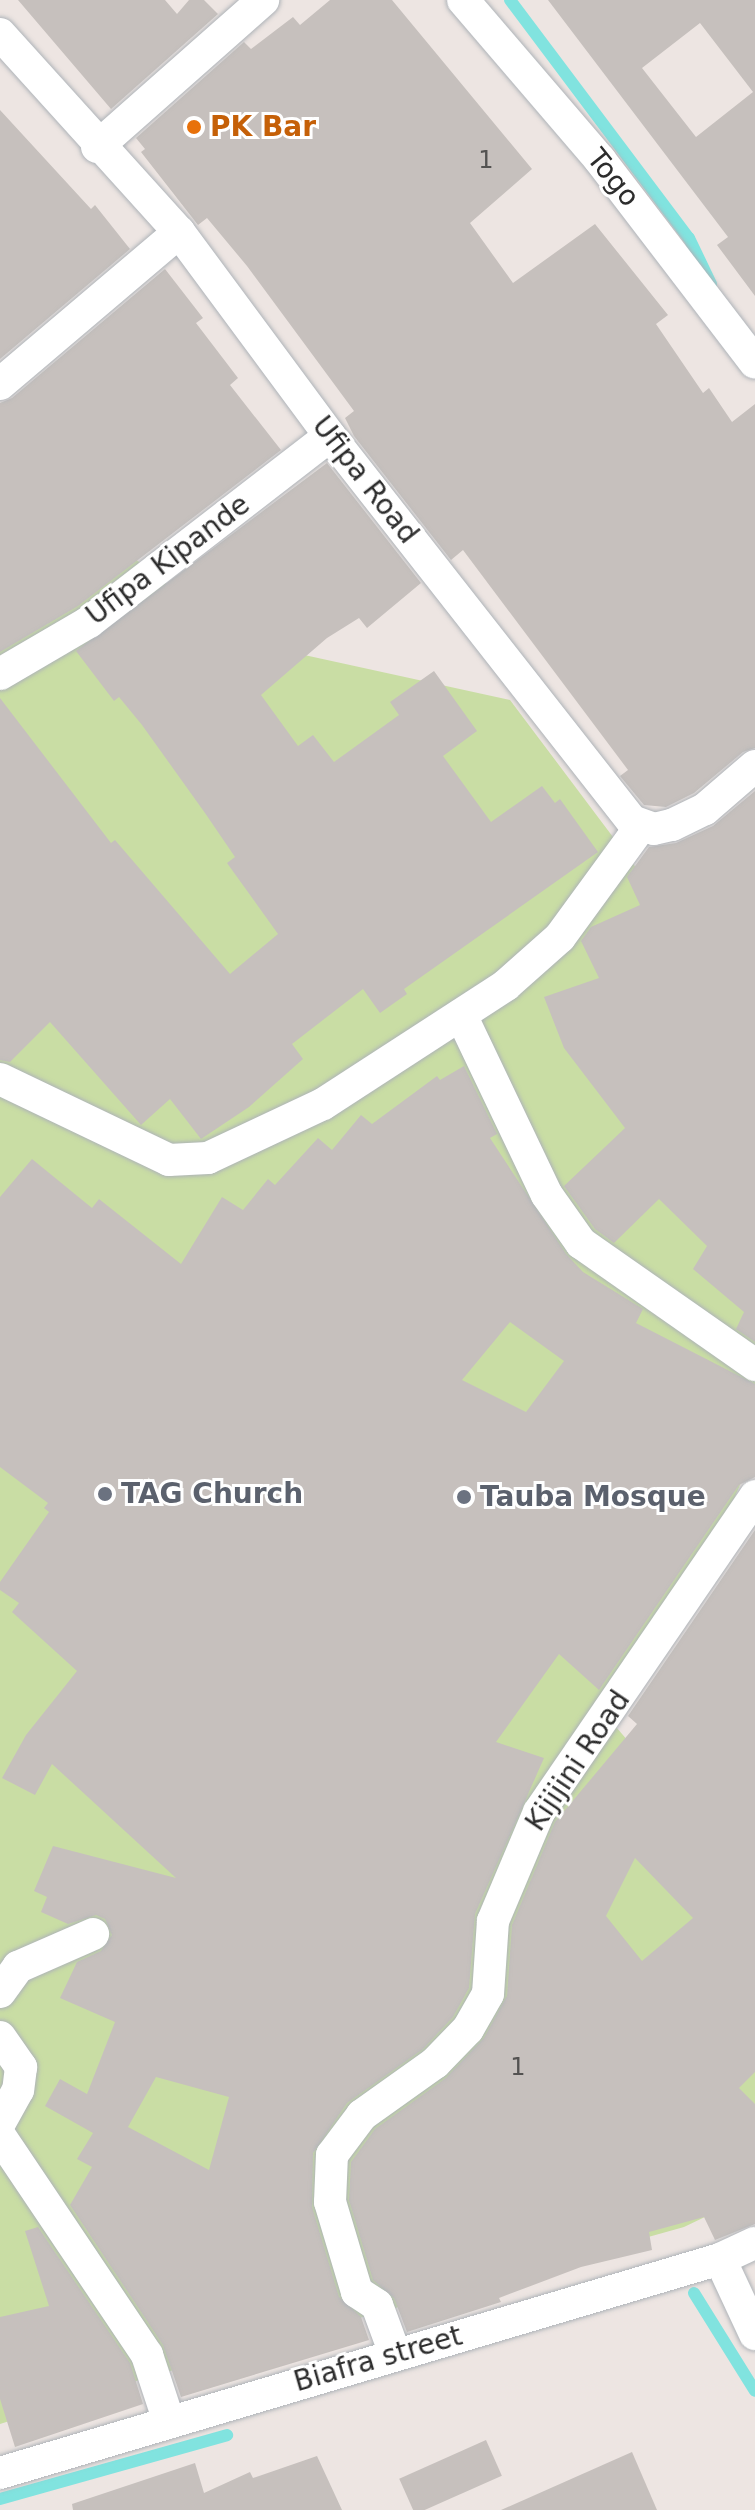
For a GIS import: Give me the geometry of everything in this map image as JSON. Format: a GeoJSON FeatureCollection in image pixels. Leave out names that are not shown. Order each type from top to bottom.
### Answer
{"type":"FeatureCollection","features":[{"type":"Feature","properties":{"kind":"street"},"geometry":{"type":"LineString","coordinates":[[97,147],[263,0]]}},
{"type":"Feature","properties":{"kind":"street","name":"Togo"},"geometry":{"type":"LineString","coordinates":[[463,0],[600,160],[755,363]]}},
{"type":"Feature","properties":{"kind":"street","name":"Ufipa Road"},"geometry":{"type":"LineString","coordinates":[[0,34],[97,147],[179,232],[330,436],[632,821],[641,826]]}},
{"type":"Feature","properties":{"kind":"street"},"geometry":{"type":"LineString","coordinates":[[0,384],[179,232]]}},
{"type":"Feature","properties":{"kind":"street","name":"Ufipa Kipande"},"geometry":{"type":"LineString","coordinates":[[0,674],[89,622],[330,436]]}},
{"type":"Feature","properties":{"kind":"street"},"geometry":{"type":"LineString","coordinates":[[0,1079],[169,1160],[208,1158],[323,1104],[506,985],[560,937],[641,826],[654,829],[705,809],[755,766]]}},
{"type":"Feature","properties":{"kind":"street"},"geometry":{"type":"LineString","coordinates":[[461,1015],[547,1195],[581,1243],[755,1365]]}},
{"type":"Feature","properties":{"kind":"street","name":"Kijijini Road"},"geometry":{"type":"LineString","coordinates":[[395,2354],[377,2305],[357,2292],[350,2270],[330,2202],[332,2155],[362,2115],[435,2063],[468,2029],[488,1994],[493,1921],[539,1812],[755,1496]]}},
{"type":"Feature","properties":{"kind":"street"},"geometry":{"type":"LineString","coordinates":[[0,1992],[18,1967],[93,1934]]}},
{"type":"Feature","properties":{"kind":"street"},"geometry":{"type":"LineString","coordinates":[[0,2037],[21,2067],[18,2090],[0,2123]]}},
{"type":"Feature","properties":{"kind":"street"},"geometry":{"type":"LineString","coordinates":[[0,2136],[147,2355],[169,2422]]}},
{"type":"Feature","properties":{"kind":"street","name":"Biafra street"},"geometry":{"type":"LineString","coordinates":[[0,2473],[720,2259],[755,2243]]}},
{"type":"Feature","properties":{"kind":"street"},"geometry":{"type":"LineString","coordinates":[[720,2259],[755,2334]]}},
{"type":"Feature","properties":{"kind":"green space"},"geometry":{"type":"Polygon","coordinates":[[[0,476],[41,483],[236,640],[510,700],[755,1026],[755,1450],[721,1529],[597,1705],[711,1837],[755,1868],[755,2193],[684,2227],[149,2377],[0,2424],[0,476]]]}},
{"type":"Feature","properties":{"kind":"building"},"geometry":{"type":"Polygon","coordinates":[[[18,0],[165,0],[177,14],[189,0],[204,0],[218,14],[111,109],[18,0]]]}},
{"type":"Feature","properties":{"kind":"building"},"geometry":{"type":"Polygon","coordinates":[[[330,0],[392,0],[532,169],[470,223],[513,283],[595,224],[668,315],[656,324],[703,393],[709,388],[732,422],[755,404],[755,748],[743,752],[694,793],[666,807],[644,805],[620,776],[628,770],[463,550],[451,560],[354,436],[345,418],[354,411],[247,266],[207,218],[198,225],[141,152],[145,149],[136,138],[244,42],[251,49],[293,17],[300,25],[330,0]]]}},
{"type":"Feature","properties":{"kind":"building"},"geometry":{"type":"Polygon","coordinates":[[[548,0],[755,0],[755,296],[717,245],[728,237],[548,0]],[[700,23],[642,68],[696,137],[753,92],[700,23]]]}},
{"type":"Feature","properties":{"kind":"building"},"geometry":{"type":"Polygon","coordinates":[[[0,110],[91,209],[95,205],[130,249],[0,359],[0,110]]]}},
{"type":"Feature","properties":{"kind":"building"},"geometry":{"type":"Polygon","coordinates":[[[165,269],[203,318],[196,323],[238,378],[230,385],[281,450],[78,606],[0,652],[0,403],[12,398],[165,269]]]}},
{"type":"Feature","properties":{"kind":"building"},"geometry":{"type":"Polygon","coordinates":[[[327,463],[421,583],[367,628],[359,618],[327,638],[261,695],[298,746],[313,735],[334,762],[399,715],[390,702],[434,671],[477,731],[443,756],[491,822],[542,786],[555,803],[560,799],[598,852],[404,989],[407,994],[380,1013],[363,989],[292,1044],[303,1059],[249,1107],[201,1139],[170,1099],[141,1125],[50,1022],[10,1062],[0,1060],[0,698],[111,843],[115,840],[230,974],[278,934],[227,863],[235,857],[205,813],[142,725],[119,697],[114,701],[76,651],[327,463]]]}},
{"type":"Feature","properties":{"kind":"building"},"geometry":{"type":"Polygon","coordinates":[[[755,791],[755,1342],[736,1329],[744,1312],[693,1269],[707,1246],[659,1199],[614,1243],[595,1229],[564,1186],[625,1128],[564,1048],[544,997],[599,978],[581,941],[591,927],[640,905],[627,877],[649,847],[676,843],[713,826],[755,791]]]}},
{"type":"Feature","properties":{"kind":"building"},"geometry":{"type":"Polygon","coordinates":[[[464,1066],[497,1134],[490,1138],[566,1254],[583,1272],[643,1309],[636,1323],[755,1384],[755,1477],[739,1485],[599,1690],[559,1654],[496,1742],[544,1758],[475,1914],[469,1988],[453,2017],[423,2049],[347,2103],[313,2153],[312,2207],[339,2297],[361,2317],[369,2340],[181,2397],[163,2345],[70,2205],[92,2167],[77,2159],[93,2133],[45,2106],[60,2079],[87,2094],[115,2022],[60,1998],[77,1962],[101,1951],[112,1935],[105,1919],[96,1915],[68,1924],[41,1912],[47,1897],[34,1891],[53,1846],[176,1878],[52,1764],[35,1795],[2,1778],[26,1735],[77,1671],[12,1612],[19,1603],[0,1590],[0,1582],[49,1512],[44,1508],[48,1503],[0,1467],[0,1197],[32,1159],[92,1208],[99,1199],[181,1264],[222,1197],[243,1210],[268,1179],[275,1185],[318,1138],[332,1150],[361,1115],[372,1124],[437,1076],[440,1080],[464,1066]],[[510,1322],[462,1380],[526,1412],[564,1361],[510,1322]],[[156,2077],[128,2127],[209,2170],[229,2097],[156,2077]]]}},
{"type":"Feature","properties":{"kind":"building"},"geometry":{"type":"Polygon","coordinates":[[[755,1530],[755,2072],[739,2088],[755,2104],[755,2224],[715,2240],[704,2217],[649,2232],[652,2250],[581,2267],[499,2298],[501,2302],[407,2332],[394,2298],[373,2280],[349,2200],[351,2162],[375,2129],[446,2078],[484,2038],[507,1996],[512,1925],[555,1822],[637,1724],[628,1716],[755,1530]],[[635,1858],[606,1916],[642,1961],[693,1918],[635,1858]]]}},
{"type":"Feature","properties":{"kind":"building"},"geometry":{"type":"Polygon","coordinates":[[[38,2227],[130,2363],[143,2404],[15,2447],[0,2399],[0,2317],[49,2306],[25,2231],[38,2227]]]}},
{"type":"Feature","properties":{"kind":"building"},"geometry":{"type":"Polygon","coordinates":[[[486,2440],[502,2476],[425,2510],[413,2510],[399,2479],[486,2440]]]}},
{"type":"Feature","properties":{"kind":"building"},"geometry":{"type":"Polygon","coordinates":[[[632,2452],[657,2510],[501,2510],[632,2452]]]}},
{"type":"Feature","properties":{"kind":"building"},"geometry":{"type":"Polygon","coordinates":[[[317,2456],[342,2510],[73,2510],[72,2504],[195,2463],[204,2493],[250,2472],[253,2478],[317,2456]]]}},
{"type":"Feature","properties":{"kind":"waterway"},"geometry":{"type":"LineString","coordinates":[[510,0],[689,238],[711,284]]}},
{"type":"Feature","properties":{"kind":"waterway"},"geometry":{"type":"LineString","coordinates":[[694,2293],[755,2391]]}},
{"type":"Feature","properties":{"kind":"waterway"},"geometry":{"type":"LineString","coordinates":[[0,2499],[227,2435]]}},
{"type":"Feature","properties":{"kind":"place","name":"PK Bar"},"geometry":{"type":"Point","coordinates":[194,127]}},
{"type":"Feature","properties":{"kind":"place","name":"TAG Church"},"geometry":{"type":"Point","coordinates":[105,1494]}},
{"type":"Feature","properties":{"kind":"place","name":"Tauba Mosque"},"geometry":{"type":"Point","coordinates":[464,1497]}}]}
